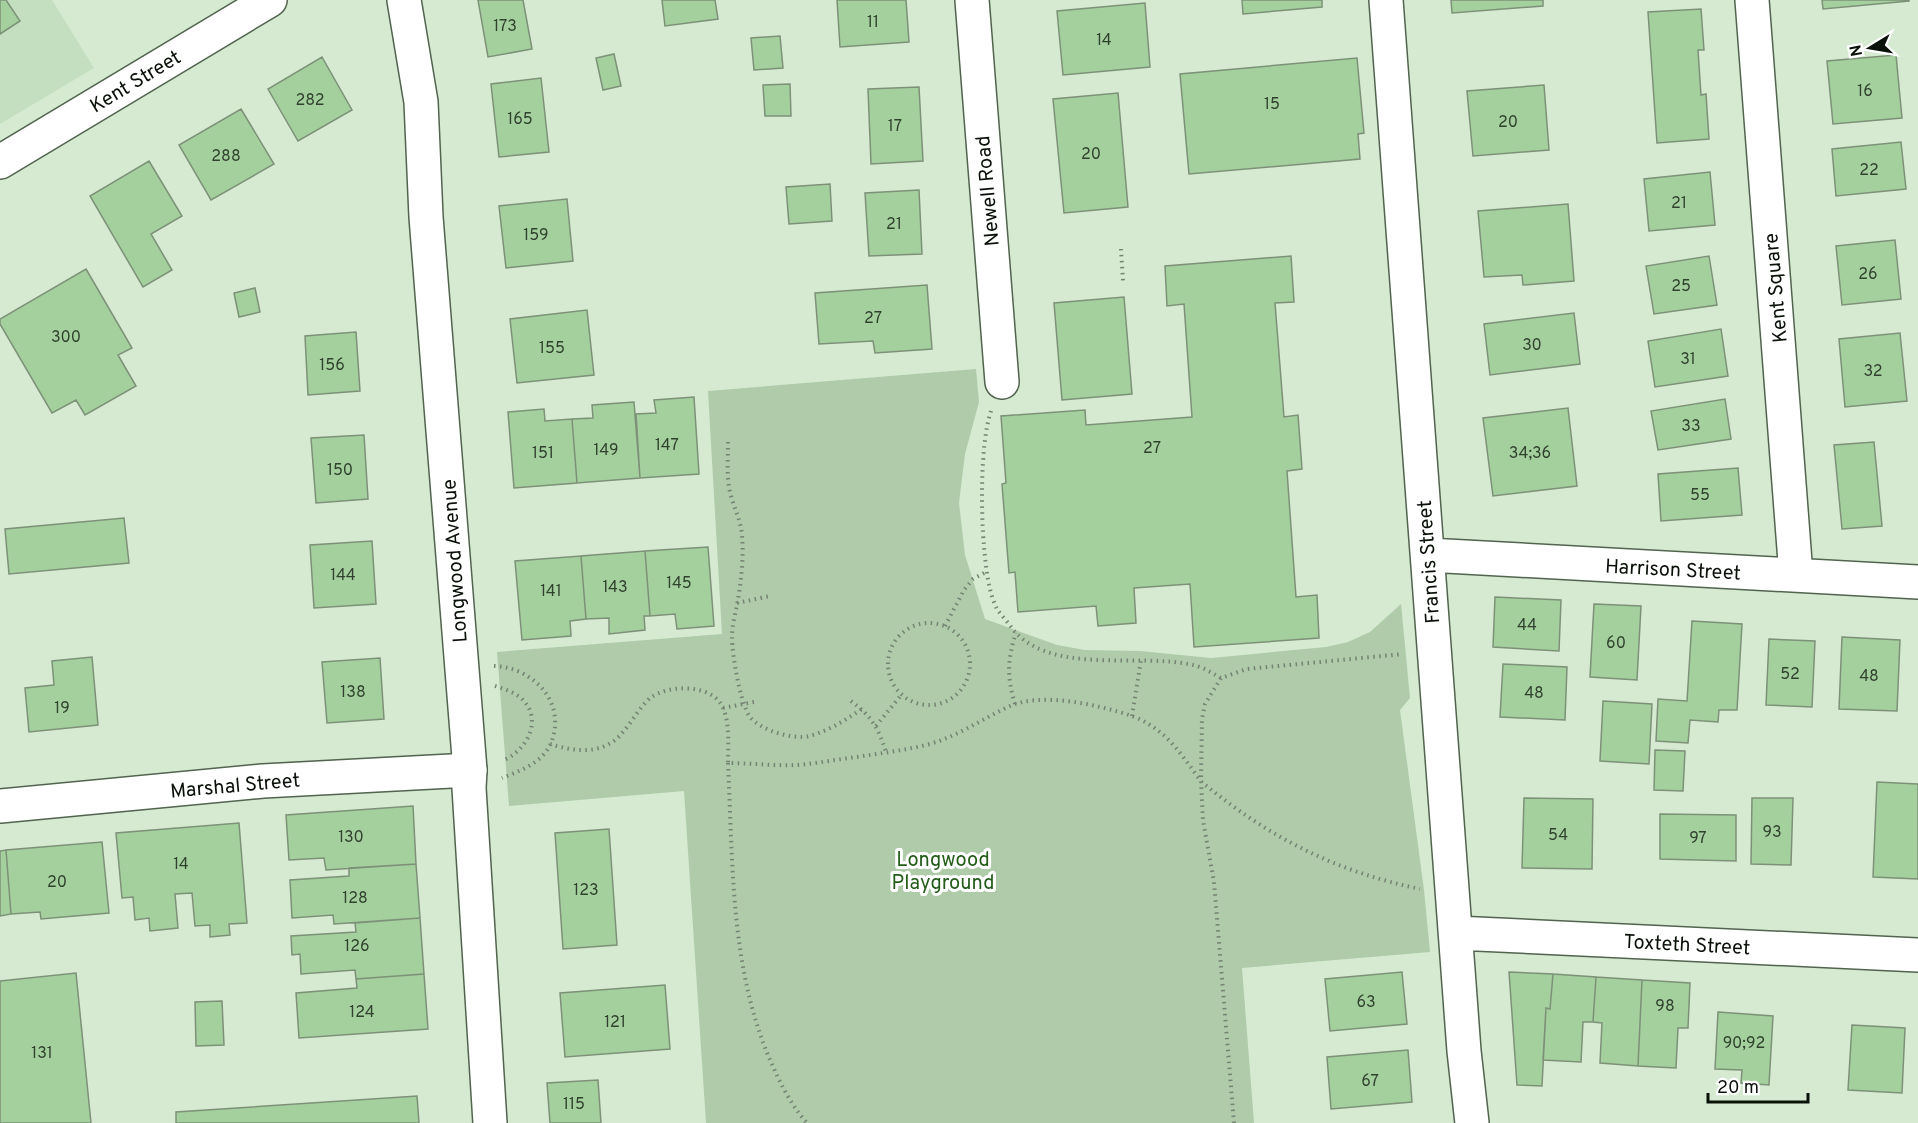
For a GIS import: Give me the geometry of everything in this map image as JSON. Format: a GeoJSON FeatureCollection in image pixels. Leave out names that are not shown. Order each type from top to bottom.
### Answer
{"type":"FeatureCollection","features":[{"type":"Feature","properties":{"kind":"street","name":"Kent Street"},"geometry":{"type":"LineString","coordinates":[[0,162],[270,0]]}},
{"type":"Feature","properties":{"kind":"street","name":"Longwood Avenue"},"geometry":{"type":"LineString","coordinates":[[404,0],[421,102],[426,217],[487,772],[469,788],[490,1123]]}},
{"type":"Feature","properties":{"kind":"street","name":"Newell Road"},"geometry":{"type":"LineString","coordinates":[[972,0],[1002,382]]}},
{"type":"Feature","properties":{"kind":"street","name":"Francis Street"},"geometry":{"type":"LineString","coordinates":[[1386,0],[1472,1123]]}},
{"type":"Feature","properties":{"kind":"street","name":"Kent Square"},"geometry":{"type":"LineString","coordinates":[[1752,0],[1796,575]]}},
{"type":"Feature","properties":{"kind":"street","name":"Harrison Street"},"geometry":{"type":"LineString","coordinates":[[1428,555],[1918,582]]}},
{"type":"Feature","properties":{"kind":"street","name":"Marshal Street"},"geometry":{"type":"LineString","coordinates":[[0,806],[263,781],[487,772]]}},
{"type":"Feature","properties":{"kind":"street","name":"Toxteth Street"},"geometry":{"type":"LineString","coordinates":[[1456,933],[1918,955]]}},
{"type":"Feature","properties":{"kind":"path"},"geometry":{"type":"LineString","coordinates":[[1121,249],[1123,282]]}},
{"type":"Feature","properties":{"kind":"path"},"geometry":{"type":"LineString","coordinates":[[1002,382],[990,416],[982,521],[986,572],[997,608],[1016,633],[1029,644],[1045,652],[1073,658],[1141,660],[1194,665],[1221,678]]}},
{"type":"Feature","properties":{"kind":"path"},"geometry":{"type":"LineString","coordinates":[[728,442],[728,481],[742,537],[738,603],[732,636],[734,659],[744,704],[751,718],[766,729],[787,736],[806,737],[830,730],[862,710]]}},
{"type":"Feature","properties":{"kind":"path"},"geometry":{"type":"LineString","coordinates":[[945,626],[964,590],[973,579],[986,572]]}},
{"type":"Feature","properties":{"kind":"path"},"geometry":{"type":"LineString","coordinates":[[738,603],[770,597]]}},
{"type":"Feature","properties":{"kind":"path"},"geometry":{"type":"LineString","coordinates":[[932,623],[945,626],[956,633],[968,651],[969,672],[963,687],[951,698],[936,704],[915,703],[902,694],[892,681],[888,656],[895,641],[902,633],[916,625],[932,623]]}},
{"type":"Feature","properties":{"kind":"path"},"geometry":{"type":"LineString","coordinates":[[1016,633],[1009,651],[1009,679],[1016,704]]}},
{"type":"Feature","properties":{"kind":"path"},"geometry":{"type":"LineString","coordinates":[[1234,1123],[1214,882],[1203,820],[1202,719],[1205,704],[1221,678],[1246,669],[1407,654]]}},
{"type":"Feature","properties":{"kind":"path"},"geometry":{"type":"LineString","coordinates":[[1132,716],[1141,660]]}},
{"type":"Feature","properties":{"kind":"path"},"geometry":{"type":"LineString","coordinates":[[487,772],[524,769],[539,759],[550,744],[555,722],[554,708],[542,687],[518,670],[501,666]]}},
{"type":"Feature","properties":{"kind":"path"},"geometry":{"type":"LineString","coordinates":[[487,772],[513,756],[526,743],[532,728],[531,712],[522,699],[507,689],[489,684]]}},
{"type":"Feature","properties":{"kind":"path"},"geometry":{"type":"LineString","coordinates":[[550,744],[569,750],[590,749],[610,744],[619,737],[650,698],[672,688],[689,688],[704,692],[716,699],[723,708],[727,726],[735,915],[743,971],[754,1018],[766,1051],[788,1097],[807,1123]]}},
{"type":"Feature","properties":{"kind":"path"},"geometry":{"type":"LineString","coordinates":[[876,726],[902,694]]}},
{"type":"Feature","properties":{"kind":"path"},"geometry":{"type":"LineString","coordinates":[[728,763],[796,765],[924,746],[958,735],[1026,701],[1049,700],[1086,705],[1132,716],[1152,725],[1168,737],[1201,781],[1268,830],[1332,863],[1364,876],[1424,890]]}},
{"type":"Feature","properties":{"kind":"path"},"geometry":{"type":"LineString","coordinates":[[851,701],[872,719],[881,735],[886,752]]}},
{"type":"Feature","properties":{"kind":"path"},"geometry":{"type":"LineString","coordinates":[[723,708],[754,702]]}},
{"type":"Feature","properties":{"kind":"shaded area"},"geometry":{"type":"Polygon","coordinates":[[[0,0],[52,0],[94,68],[0,124],[0,0]]]}},
{"type":"Feature","properties":{"kind":"green space","name":"Longwood Playground"},"geometry":{"type":"Polygon","coordinates":[[[976,369],[979,402],[965,454],[959,503],[965,555],[985,619],[1057,645],[1085,650],[1140,651],[1211,658],[1326,647],[1348,642],[1370,632],[1401,604],[1410,698],[1400,710],[1430,952],[1242,968],[1254,1123],[706,1123],[684,791],[509,806],[497,652],[722,634],[708,391],[976,369]]]}},
{"type":"Feature","properties":{"kind":"building"},"geometry":{"type":"Polygon","coordinates":[[[0,0],[6,0],[20,21],[0,34],[0,0]]]}},
{"type":"Feature","properties":{"kind":"building"},"geometry":{"type":"Polygon","coordinates":[[[478,0],[523,0],[532,49],[488,57],[478,0]]]}},
{"type":"Feature","properties":{"kind":"building"},"geometry":{"type":"Polygon","coordinates":[[[662,0],[715,0],[718,19],[665,26],[662,0]]]}},
{"type":"Feature","properties":{"kind":"building"},"geometry":{"type":"Polygon","coordinates":[[[837,0],[906,0],[909,42],[840,47],[837,0]]]}},
{"type":"Feature","properties":{"kind":"building"},"geometry":{"type":"Polygon","coordinates":[[[1242,0],[1322,0],[1322,7],[1243,14],[1242,0]]]}},
{"type":"Feature","properties":{"kind":"building"},"geometry":{"type":"Polygon","coordinates":[[[1451,0],[1543,0],[1543,6],[1452,13],[1451,0]]]}},
{"type":"Feature","properties":{"kind":"building"},"geometry":{"type":"Polygon","coordinates":[[[1822,0],[1909,0],[1909,1],[1823,9],[1822,0]]]}},
{"type":"Feature","properties":{"kind":"building"},"geometry":{"type":"Polygon","coordinates":[[[1145,3],[1150,67],[1063,75],[1057,11],[1145,3]]]}},
{"type":"Feature","properties":{"kind":"building"},"geometry":{"type":"Polygon","coordinates":[[[1701,9],[1704,50],[1698,50],[1701,95],[1706,94],[1709,139],[1657,143],[1648,12],[1701,9]]]}},
{"type":"Feature","properties":{"kind":"building"},"geometry":{"type":"Polygon","coordinates":[[[780,36],[783,68],[754,70],[751,38],[780,36]]]}},
{"type":"Feature","properties":{"kind":"building"},"geometry":{"type":"Polygon","coordinates":[[[614,54],[621,86],[603,90],[596,58],[614,54]]]}},
{"type":"Feature","properties":{"kind":"building"},"geometry":{"type":"Polygon","coordinates":[[[1896,55],[1902,118],[1833,124],[1827,61],[1896,55]]]}},
{"type":"Feature","properties":{"kind":"building"},"geometry":{"type":"Polygon","coordinates":[[[322,57],[352,110],[298,141],[268,89],[322,57]]]}},
{"type":"Feature","properties":{"kind":"building"},"geometry":{"type":"Polygon","coordinates":[[[1357,58],[1364,133],[1358,134],[1360,159],[1189,174],[1180,74],[1357,58]]]}},
{"type":"Feature","properties":{"kind":"building"},"geometry":{"type":"Polygon","coordinates":[[[541,78],[549,152],[499,157],[491,84],[541,78]]]}},
{"type":"Feature","properties":{"kind":"building"},"geometry":{"type":"Polygon","coordinates":[[[790,84],[791,116],[765,116],[763,85],[790,84]]]}},
{"type":"Feature","properties":{"kind":"building"},"geometry":{"type":"Polygon","coordinates":[[[1544,85],[1549,150],[1473,156],[1467,91],[1544,85]]]}},
{"type":"Feature","properties":{"kind":"building"},"geometry":{"type":"Polygon","coordinates":[[[919,87],[923,161],[871,164],[868,89],[919,87]]]}},
{"type":"Feature","properties":{"kind":"building"},"geometry":{"type":"Polygon","coordinates":[[[1118,93],[1128,207],[1064,213],[1053,99],[1118,93]]]}},
{"type":"Feature","properties":{"kind":"building"},"geometry":{"type":"Polygon","coordinates":[[[241,109],[274,164],[211,200],[179,145],[241,109]]]}},
{"type":"Feature","properties":{"kind":"building"},"geometry":{"type":"Polygon","coordinates":[[[1901,142],[1906,189],[1836,196],[1832,149],[1901,142]]]}},
{"type":"Feature","properties":{"kind":"building"},"geometry":{"type":"Polygon","coordinates":[[[149,161],[182,216],[151,234],[172,270],[143,287],[90,196],[149,161]]]}},
{"type":"Feature","properties":{"kind":"building"},"geometry":{"type":"Polygon","coordinates":[[[1710,172],[1715,225],[1649,231],[1644,179],[1710,172]]]}},
{"type":"Feature","properties":{"kind":"building"},"geometry":{"type":"Polygon","coordinates":[[[830,184],[832,221],[789,224],[786,187],[830,184]]]}},
{"type":"Feature","properties":{"kind":"building"},"geometry":{"type":"Polygon","coordinates":[[[919,190],[922,254],[869,256],[865,193],[919,190]]]}},
{"type":"Feature","properties":{"kind":"building"},"geometry":{"type":"Polygon","coordinates":[[[567,199],[573,261],[506,268],[499,206],[567,199]]]}},
{"type":"Feature","properties":{"kind":"building"},"geometry":{"type":"Polygon","coordinates":[[[1568,204],[1574,281],[1523,285],[1522,275],[1484,277],[1478,211],[1568,204]]]}},
{"type":"Feature","properties":{"kind":"building"},"geometry":{"type":"Polygon","coordinates":[[[1895,240],[1901,299],[1842,305],[1836,246],[1895,240]]]}},
{"type":"Feature","properties":{"kind":"building"},"geometry":{"type":"Polygon","coordinates":[[[1291,256],[1294,302],[1275,303],[1284,417],[1298,415],[1302,469],[1287,471],[1296,597],[1317,595],[1319,638],[1194,647],[1190,584],[1134,588],[1136,623],[1098,626],[1096,606],[1018,612],[1015,572],[1009,573],[1002,484],[1006,483],[1001,416],[1085,410],[1086,425],[1192,417],[1184,304],[1167,306],[1165,266],[1291,256]]]}},
{"type":"Feature","properties":{"kind":"building"},"geometry":{"type":"Polygon","coordinates":[[[1709,256],[1717,305],[1654,314],[1646,266],[1709,256]]]}},
{"type":"Feature","properties":{"kind":"building"},"geometry":{"type":"Polygon","coordinates":[[[86,269],[132,348],[118,355],[136,386],[85,415],[76,400],[52,413],[0,324],[0,319],[86,269]]]}},
{"type":"Feature","properties":{"kind":"building"},"geometry":{"type":"Polygon","coordinates":[[[927,285],[932,349],[875,353],[873,341],[819,344],[815,293],[927,285]]]}},
{"type":"Feature","properties":{"kind":"building"},"geometry":{"type":"Polygon","coordinates":[[[255,288],[260,312],[239,317],[234,293],[255,288]]]}},
{"type":"Feature","properties":{"kind":"building"},"geometry":{"type":"Polygon","coordinates":[[[1124,297],[1132,394],[1062,400],[1054,303],[1124,297]]]}},
{"type":"Feature","properties":{"kind":"building"},"geometry":{"type":"Polygon","coordinates":[[[587,310],[594,375],[517,383],[510,319],[587,310]]]}},
{"type":"Feature","properties":{"kind":"building"},"geometry":{"type":"Polygon","coordinates":[[[1574,313],[1580,364],[1490,375],[1484,324],[1574,313]]]}},
{"type":"Feature","properties":{"kind":"building"},"geometry":{"type":"Polygon","coordinates":[[[1721,329],[1728,376],[1655,387],[1648,341],[1721,329]]]}},
{"type":"Feature","properties":{"kind":"building"},"geometry":{"type":"Polygon","coordinates":[[[356,332],[360,391],[308,395],[305,336],[356,332]]]}},
{"type":"Feature","properties":{"kind":"building"},"geometry":{"type":"Polygon","coordinates":[[[1900,333],[1907,401],[1845,407],[1839,339],[1900,333]]]}},
{"type":"Feature","properties":{"kind":"building"},"geometry":{"type":"Polygon","coordinates":[[[694,397],[699,474],[640,478],[636,414],[656,413],[654,400],[694,397]]]}},
{"type":"Feature","properties":{"kind":"building"},"geometry":{"type":"Polygon","coordinates":[[[1725,399],[1731,439],[1658,450],[1651,411],[1725,399]]]}},
{"type":"Feature","properties":{"kind":"building"},"geometry":{"type":"Polygon","coordinates":[[[634,402],[640,478],[577,483],[572,419],[593,418],[592,405],[634,402]]]}},
{"type":"Feature","properties":{"kind":"building"},"geometry":{"type":"Polygon","coordinates":[[[1568,408],[1577,486],[1493,496],[1483,418],[1568,408]]]}},
{"type":"Feature","properties":{"kind":"building"},"geometry":{"type":"Polygon","coordinates":[[[544,409],[545,421],[572,419],[577,483],[514,488],[508,412],[544,409]]]}},
{"type":"Feature","properties":{"kind":"building"},"geometry":{"type":"Polygon","coordinates":[[[364,435],[368,499],[316,503],[311,438],[364,435]]]}},
{"type":"Feature","properties":{"kind":"building"},"geometry":{"type":"Polygon","coordinates":[[[1874,442],[1882,526],[1842,529],[1834,445],[1874,442]]]}},
{"type":"Feature","properties":{"kind":"building"},"geometry":{"type":"Polygon","coordinates":[[[1738,468],[1742,515],[1661,521],[1658,474],[1738,468]]]}},
{"type":"Feature","properties":{"kind":"building"},"geometry":{"type":"Polygon","coordinates":[[[124,518],[129,563],[9,574],[5,529],[124,518]]]}},
{"type":"Feature","properties":{"kind":"building"},"geometry":{"type":"Polygon","coordinates":[[[372,541],[376,604],[314,608],[310,545],[372,541]]]}},
{"type":"Feature","properties":{"kind":"building"},"geometry":{"type":"Polygon","coordinates":[[[708,547],[714,626],[677,629],[675,614],[650,616],[645,551],[708,547]]]}},
{"type":"Feature","properties":{"kind":"building"},"geometry":{"type":"Polygon","coordinates":[[[645,551],[650,616],[644,616],[645,630],[609,634],[609,618],[586,619],[581,556],[645,551]]]}},
{"type":"Feature","properties":{"kind":"building"},"geometry":{"type":"Polygon","coordinates":[[[581,556],[586,619],[570,621],[571,636],[522,640],[515,561],[581,556]]]}},
{"type":"Feature","properties":{"kind":"building"},"geometry":{"type":"Polygon","coordinates":[[[1495,597],[1561,600],[1559,651],[1493,647],[1495,597]]]}},
{"type":"Feature","properties":{"kind":"building"},"geometry":{"type":"Polygon","coordinates":[[[1594,604],[1641,606],[1637,680],[1590,677],[1594,604]]]}},
{"type":"Feature","properties":{"kind":"building"},"geometry":{"type":"Polygon","coordinates":[[[1692,621],[1742,624],[1737,710],[1719,710],[1718,722],[1690,720],[1688,743],[1656,741],[1658,699],[1687,701],[1692,621]]]}},
{"type":"Feature","properties":{"kind":"building"},"geometry":{"type":"Polygon","coordinates":[[[1842,637],[1900,640],[1897,711],[1839,709],[1842,637]]]}},
{"type":"Feature","properties":{"kind":"building"},"geometry":{"type":"Polygon","coordinates":[[[1769,639],[1815,641],[1812,707],[1766,705],[1769,639]]]}},
{"type":"Feature","properties":{"kind":"building"},"geometry":{"type":"Polygon","coordinates":[[[92,657],[98,725],[29,732],[25,688],[54,685],[52,661],[92,657]]]}},
{"type":"Feature","properties":{"kind":"building"},"geometry":{"type":"Polygon","coordinates":[[[380,658],[384,719],[327,723],[322,662],[380,658]]]}},
{"type":"Feature","properties":{"kind":"building"},"geometry":{"type":"Polygon","coordinates":[[[1503,664],[1567,667],[1565,720],[1500,717],[1503,664]]]}},
{"type":"Feature","properties":{"kind":"building"},"geometry":{"type":"Polygon","coordinates":[[[1603,701],[1652,704],[1649,764],[1600,761],[1603,701]]]}},
{"type":"Feature","properties":{"kind":"building"},"geometry":{"type":"Polygon","coordinates":[[[1655,750],[1685,751],[1683,791],[1654,790],[1655,750]]]}},
{"type":"Feature","properties":{"kind":"building"},"geometry":{"type":"Polygon","coordinates":[[[1877,782],[1918,784],[1918,879],[1873,877],[1877,782]]]}},
{"type":"Feature","properties":{"kind":"building"},"geometry":{"type":"Polygon","coordinates":[[[1524,798],[1593,799],[1592,869],[1522,868],[1524,798]]]}},
{"type":"Feature","properties":{"kind":"building"},"geometry":{"type":"Polygon","coordinates":[[[1752,798],[1793,798],[1791,865],[1751,864],[1752,798]]]}},
{"type":"Feature","properties":{"kind":"building"},"geometry":{"type":"Polygon","coordinates":[[[413,806],[416,864],[326,870],[324,858],[289,860],[286,815],[413,806]]]}},
{"type":"Feature","properties":{"kind":"building"},"geometry":{"type":"Polygon","coordinates":[[[1660,814],[1736,815],[1736,861],[1660,859],[1660,814]]]}},
{"type":"Feature","properties":{"kind":"building"},"geometry":{"type":"Polygon","coordinates":[[[239,823],[247,923],[229,924],[230,935],[210,937],[210,925],[195,926],[192,893],[175,894],[178,928],[150,931],[149,918],[135,920],[133,897],[122,898],[116,833],[239,823]]]}},
{"type":"Feature","properties":{"kind":"building"},"geometry":{"type":"Polygon","coordinates":[[[609,829],[617,945],[563,949],[555,833],[609,829]]]}},
{"type":"Feature","properties":{"kind":"building"},"geometry":{"type":"Polygon","coordinates":[[[102,842],[109,913],[41,919],[40,912],[11,914],[6,850],[102,842]]]}},
{"type":"Feature","properties":{"kind":"building"},"geometry":{"type":"Polygon","coordinates":[[[6,850],[11,914],[0,916],[0,851],[6,850]]]}},
{"type":"Feature","properties":{"kind":"building"},"geometry":{"type":"Polygon","coordinates":[[[416,864],[420,918],[334,924],[333,915],[292,918],[290,880],[349,876],[349,868],[416,864]]]}},
{"type":"Feature","properties":{"kind":"building"},"geometry":{"type":"Polygon","coordinates":[[[420,918],[424,974],[356,979],[355,970],[301,974],[300,954],[292,955],[291,936],[356,932],[355,923],[420,918]]]}},
{"type":"Feature","properties":{"kind":"building"},"geometry":{"type":"Polygon","coordinates":[[[1402,972],[1407,1024],[1330,1031],[1325,979],[1402,972]]]}},
{"type":"Feature","properties":{"kind":"building"},"geometry":{"type":"Polygon","coordinates":[[[1509,972],[1553,974],[1550,1009],[1546,1008],[1542,1086],[1517,1085],[1509,972]]]}},
{"type":"Feature","properties":{"kind":"building"},"geometry":{"type":"Polygon","coordinates":[[[76,973],[91,1123],[0,1123],[0,981],[76,973]]]}},
{"type":"Feature","properties":{"kind":"building"},"geometry":{"type":"Polygon","coordinates":[[[424,974],[428,1029],[299,1038],[296,993],[357,988],[356,979],[424,974]]]}},
{"type":"Feature","properties":{"kind":"building"},"geometry":{"type":"Polygon","coordinates":[[[1553,974],[1596,977],[1593,1022],[1583,1022],[1581,1062],[1543,1060],[1546,1008],[1550,1009],[1553,974]]]}},
{"type":"Feature","properties":{"kind":"building"},"geometry":{"type":"Polygon","coordinates":[[[1596,977],[1642,980],[1638,1066],[1600,1063],[1602,1023],[1593,1022],[1596,977]]]}},
{"type":"Feature","properties":{"kind":"building"},"geometry":{"type":"Polygon","coordinates":[[[1642,980],[1690,983],[1688,1028],[1678,1028],[1676,1068],[1638,1066],[1642,980]]]}},
{"type":"Feature","properties":{"kind":"building"},"geometry":{"type":"Polygon","coordinates":[[[665,985],[670,1049],[565,1057],[560,993],[665,985]]]}},
{"type":"Feature","properties":{"kind":"building"},"geometry":{"type":"Polygon","coordinates":[[[222,1001],[224,1045],[196,1046],[195,1002],[222,1001]]]}},
{"type":"Feature","properties":{"kind":"building"},"geometry":{"type":"Polygon","coordinates":[[[1718,1012],[1773,1016],[1769,1085],[1741,1083],[1742,1070],[1715,1069],[1718,1012]]]}},
{"type":"Feature","properties":{"kind":"building"},"geometry":{"type":"Polygon","coordinates":[[[1852,1025],[1905,1028],[1902,1093],[1848,1090],[1852,1025]]]}},
{"type":"Feature","properties":{"kind":"building"},"geometry":{"type":"Polygon","coordinates":[[[1408,1050],[1412,1102],[1331,1109],[1327,1057],[1408,1050]]]}},
{"type":"Feature","properties":{"kind":"building"},"geometry":{"type":"Polygon","coordinates":[[[598,1080],[601,1123],[550,1123],[547,1083],[598,1080]]]}},
{"type":"Feature","properties":{"kind":"building"},"geometry":{"type":"Polygon","coordinates":[[[417,1096],[419,1123],[176,1123],[176,1112],[417,1096]]]}}]}
